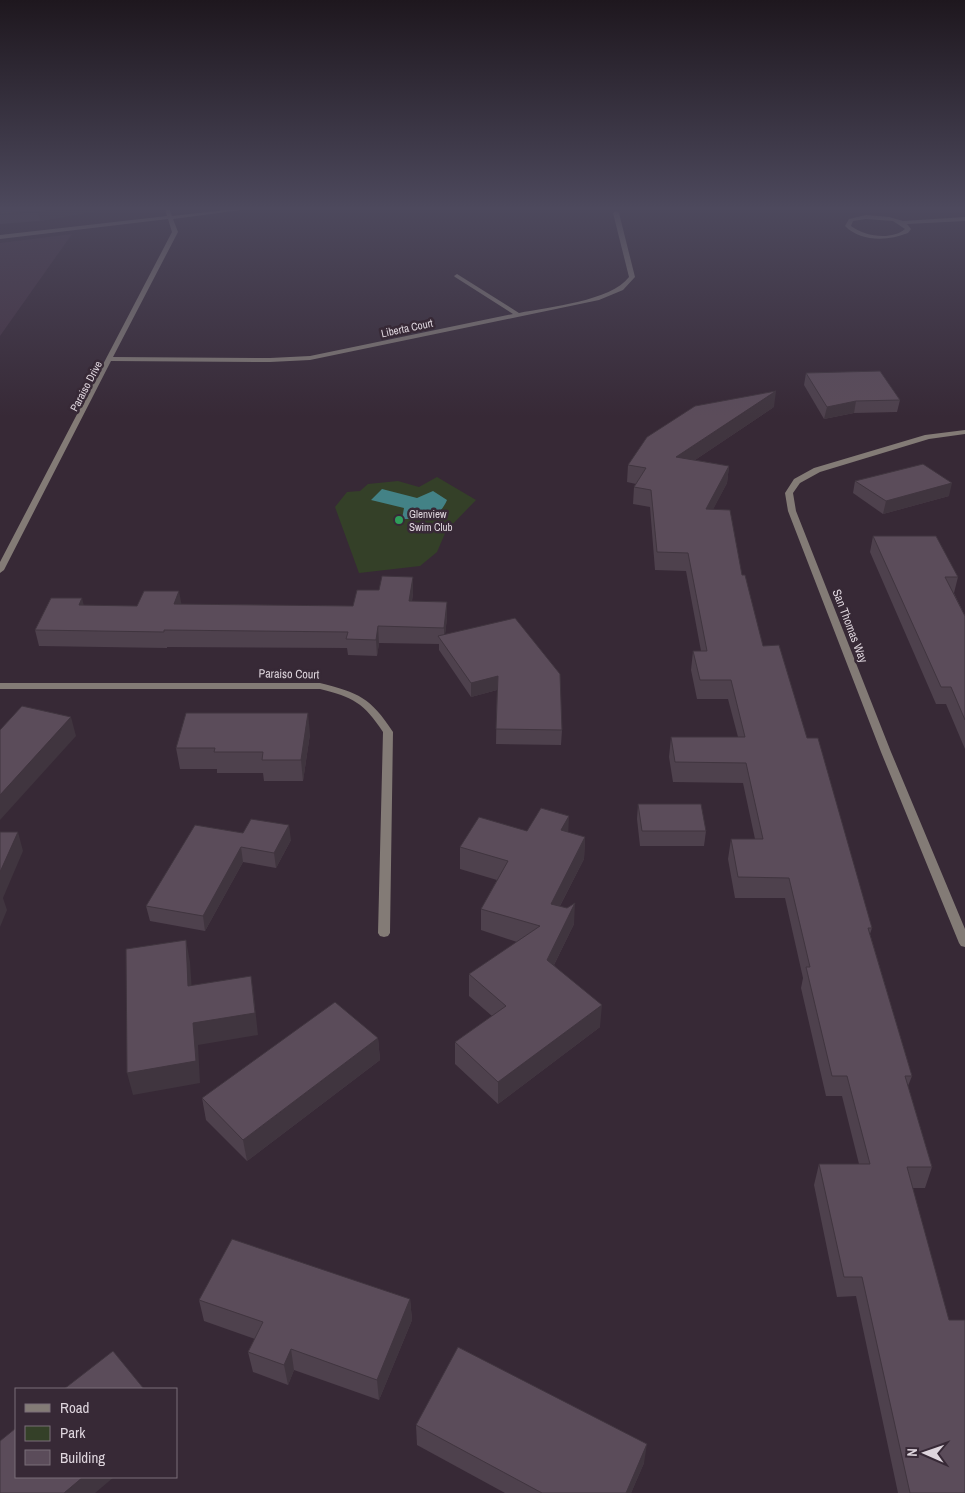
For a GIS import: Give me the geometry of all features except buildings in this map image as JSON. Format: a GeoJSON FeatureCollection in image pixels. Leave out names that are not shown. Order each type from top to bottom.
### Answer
{"type":"FeatureCollection","features":[{"type":"Feature","properties":{"kind":"street","name":"Paraiso Drive"},"geometry":{"type":"LineString","coordinates":[[0,570],[152,278]]}},
{"type":"Feature","properties":{"kind":"street"},"geometry":{"type":"LineString","coordinates":[[460,278],[516,314]]}},
{"type":"Feature","properties":{"kind":"street","name":"Liberta Court"},"geometry":{"type":"LineString","coordinates":[[111,359],[270,360],[310,358],[516,314],[597,299],[616,292],[628,284],[632,278]]}},
{"type":"Feature","properties":{"kind":"street","name":"San Thomas Way"},"geometry":{"type":"LineString","coordinates":[[965,432],[928,437],[817,470],[797,480],[789,494],[792,511],[886,752],[965,943]]}},
{"type":"Feature","properties":{"kind":"street","name":"Paraiso Court"},"geometry":{"type":"LineString","coordinates":[[0,686],[320,686],[354,695],[374,709],[388,732],[384,933]]}},
{"type":"Feature","properties":{"kind":"shaded area"},"geometry":{"type":"Polygon","coordinates":[[[0,278],[41,278],[0,336],[0,278]]]}},
{"type":"Feature","properties":{"kind":"green space","name":"Glenview Swim Club"},"geometry":{"type":"Polygon","coordinates":[[[437,477],[476,500],[446,531],[437,552],[420,566],[359,573],[335,507],[347,492],[360,491],[368,484],[398,481],[419,487],[437,477]]]}},
{"type":"Feature","properties":{"kind":"water"},"geometry":{"type":"Polygon","coordinates":[[[382,489],[417,498],[433,491],[447,500],[439,512],[434,515],[423,519],[402,519],[404,508],[371,500],[382,489]]]}},
{"type":"Feature","properties":{"kind":"place","name":"Glenview Swim Club"},"geometry":{"type":"Point","coordinates":[399,520]}}]}
